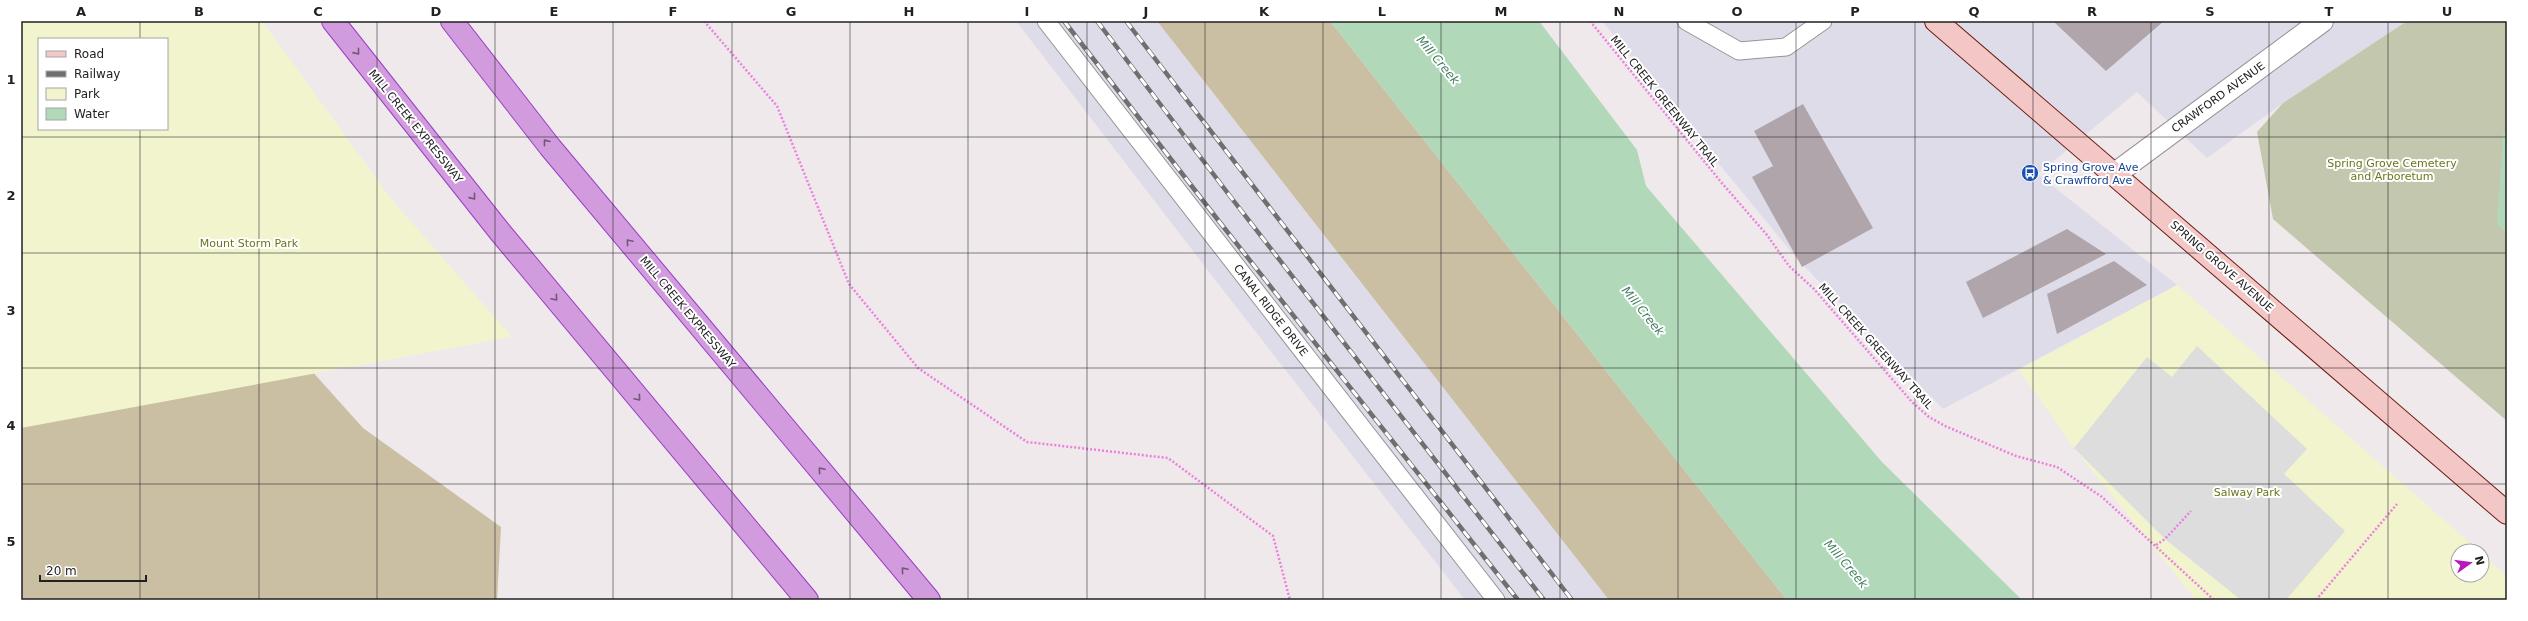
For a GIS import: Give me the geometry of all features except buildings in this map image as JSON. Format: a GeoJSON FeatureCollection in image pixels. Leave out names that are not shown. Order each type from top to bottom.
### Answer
{"type":"FeatureCollection","features":[{"type":"Feature","properties":{"kind":"highway","name":"MILL CREEK EXPRESSWAY"},"geometry":{"type":"LineString","coordinates":[[333,21],[500,232],[807,600]]}},
{"type":"Feature","properties":{"kind":"highway","name":"MILL CREEK EXPRESSWAY"},"geometry":{"type":"LineString","coordinates":[[452,21],[550,147],[929,600]]}},
{"type":"Feature","properties":{"kind":"main road","name":"SPRING GROVE AVENUE"},"geometry":{"type":"LineString","coordinates":[[1936,21],[2507,512]]}},
{"type":"Feature","properties":{"kind":"street","name":"CRAWFORD AVENUE"},"geometry":{"type":"LineString","coordinates":[[2115,174],[2322,21]]}},
{"type":"Feature","properties":{"kind":"lane","name":"CANAL RIDGE DRIVE"},"geometry":{"type":"LineString","coordinates":[[1046,21],[1496,600]]}},
{"type":"Feature","properties":{"kind":"lane"},"geometry":{"type":"LineString","coordinates":[[1686,21],[1739,51],[1786,47],[1823,21]]}},
{"type":"Feature","properties":{"kind":"path"},"geometry":{"type":"LineString","coordinates":[[704,21],[777,106],[849,284],[918,368],[1027,442],[1168,458],[1273,536],[1290,600]]}},
{"type":"Feature","properties":{"kind":"path","name":"MILL CREEK GREENWAY TRAIL"},"geometry":{"type":"LineString","coordinates":[[1590,21],[1721,182],[1768,236],[1789,266],[1814,289],[1912,402],[1929,417],[1962,435],[2016,456],[2057,467],[2102,497],[2156,545],[2214,600]]}},
{"type":"Feature","properties":{"kind":"path"},"geometry":{"type":"LineString","coordinates":[[2316,600],[2397,504]]}},
{"type":"Feature","properties":{"kind":"path"},"geometry":{"type":"LineString","coordinates":[[2156,545],[2165,539],[2191,511]]}},
{"type":"Feature","properties":{"kind":"shaded area"},"geometry":{"type":"Polygon","coordinates":[[[1016,21],[1157,21],[1609,600],[1465,600],[1223,290],[1016,21]]]}},
{"type":"Feature","properties":{"kind":"shaded area"},"geometry":{"type":"Polygon","coordinates":[[[1157,21],[1330,21],[1787,600],[1609,600],[1157,21]]]}},
{"type":"Feature","properties":{"kind":"shaded area"},"geometry":{"type":"Polygon","coordinates":[[[1602,21],[2407,21],[2283,103],[2207,158],[2137,92],[2038,174],[2177,285],[1943,409],[1797,259],[1602,21]]]}},
{"type":"Feature","properties":{"kind":"shaded area"},"geometry":{"type":"Polygon","coordinates":[[[21,45],[38,130],[96,130],[363,428],[501,527],[497,600],[21,600],[21,45]]]}},
{"type":"Feature","properties":{"kind":"shaded area"},"geometry":{"type":"Polygon","coordinates":[[[2197,346],[2307,449],[2284,474],[2345,531],[2286,600],[2241,600],[2165,539],[2074,448],[2147,357],[2172,377],[2197,346]]]}},
{"type":"Feature","properties":{"kind":"green space","name":"Mount Storm Park"},"geometry":{"type":"Polygon","coordinates":[[[21,21],[262,21],[392,200],[512,337],[21,428],[21,21]]]}},
{"type":"Feature","properties":{"kind":"green space","name":"Spring Grove Cemetery and Arboretum"},"geometry":{"type":"Polygon","coordinates":[[[2407,21],[2507,21],[2507,421],[2273,219],[2257,132],[2283,103],[2407,21]]]}},
{"type":"Feature","properties":{"kind":"green space","name":"Salway Park"},"geometry":{"type":"Polygon","coordinates":[[[2177,285],[2470,543],[2450,543],[2450,583],[2490,583],[2490,561],[2507,576],[2507,600],[2196,600],[2074,448],[2019,370],[2177,285]]]}},
{"type":"Feature","properties":{"kind":"water","name":"Mill Creek"},"geometry":{"type":"Polygon","coordinates":[[[1330,21],[1539,21],[1637,150],[1646,186],[1882,462],[2022,600],[1787,600],[1330,21]]]}},
{"type":"Feature","properties":{"kind":"water"},"geometry":{"type":"Polygon","coordinates":[[[2507,131],[2507,234],[2497,224],[2503,133],[2507,131]]]}},
{"type":"Feature","properties":{"kind":"railway"},"geometry":{"type":"LineString","coordinates":[[1064,21],[1218,220],[1518,600]]}},
{"type":"Feature","properties":{"kind":"railway"},"geometry":{"type":"LineString","coordinates":[[1097,21],[1233,200],[1544,600]]}},
{"type":"Feature","properties":{"kind":"railway"},"geometry":{"type":"LineString","coordinates":[[1126,21],[1572,600]]}},
{"type":"Feature","properties":{"kind":"place","name":"Spring Grove Ave & Crawfford Ave"},"geometry":{"type":"Point","coordinates":[2030,173]}}]}
